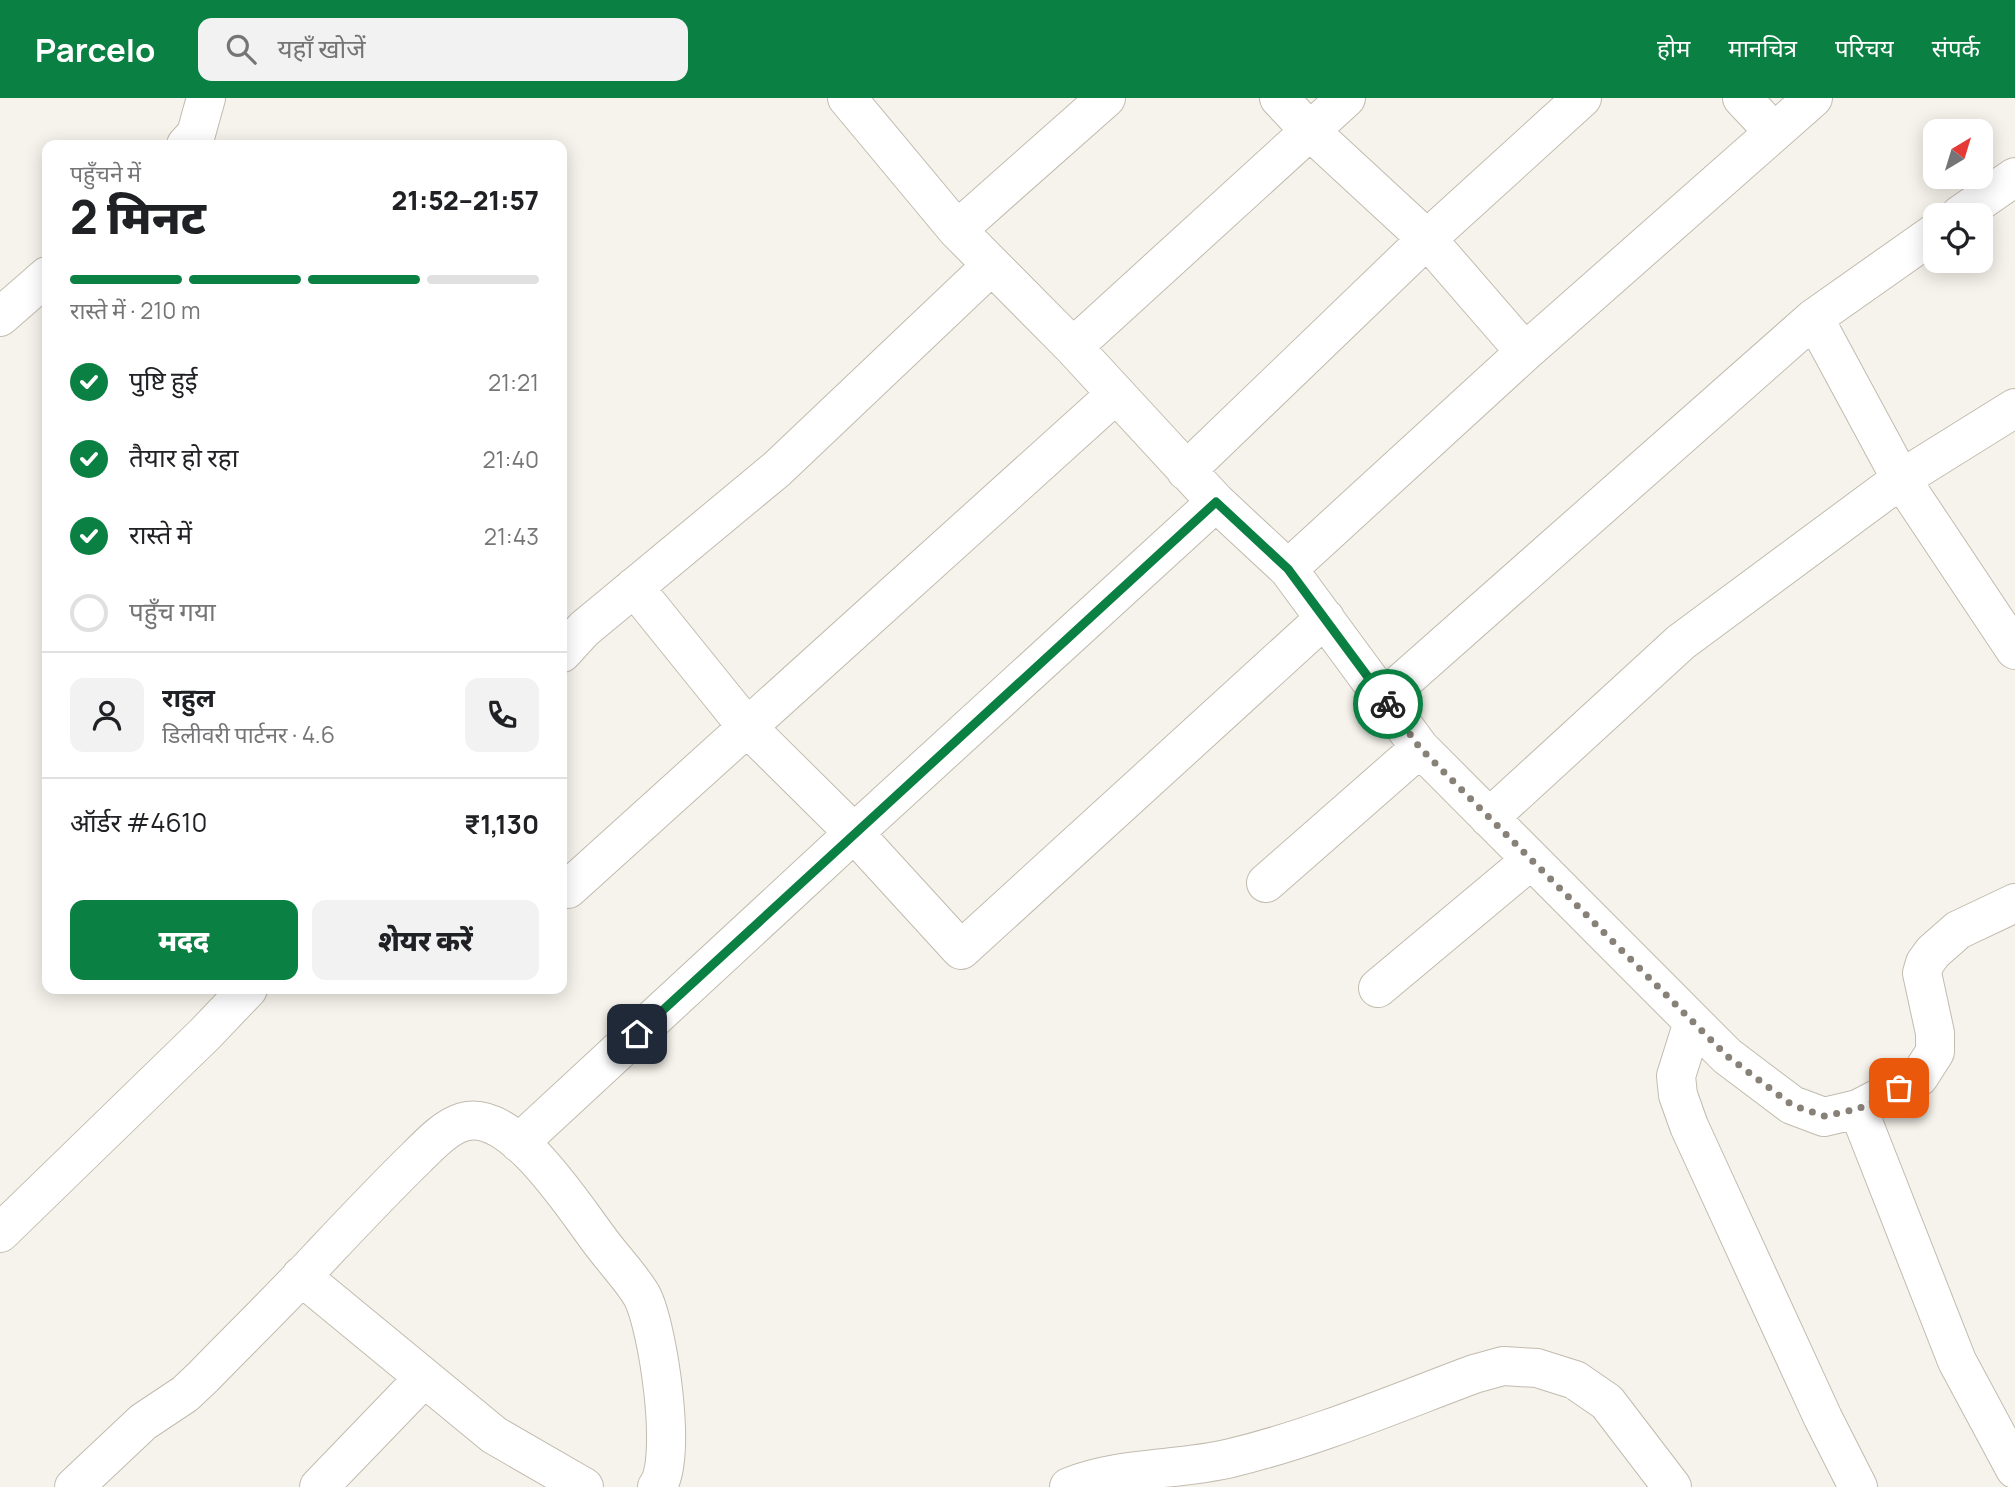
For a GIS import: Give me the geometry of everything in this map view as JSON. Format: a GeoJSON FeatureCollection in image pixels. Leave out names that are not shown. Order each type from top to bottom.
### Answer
{"type":"FeatureCollection","features":[{"type":"Feature","properties":{"kind":"street"},"geometry":{"type":"LineString","coordinates":[[191,140],[196,134],[206,98]]}},
{"type":"Feature","properties":{"kind":"street"},"geometry":{"type":"LineString","coordinates":[[847,98],[957,230],[1073,347],[1216,502],[1288,569],[1420,748],[1727,1056],[1792,1105],[1824,1116],[1858,1109],[1919,1077],[1935,1052],[1935,1033],[1922,973],[1925,963],[1933,952],[1958,930],[2015,902]]}},
{"type":"Feature","properties":{"kind":"street"},"geometry":{"type":"LineString","coordinates":[[957,230],[1106,98]]}},
{"type":"Feature","properties":{"kind":"street"},"geometry":{"type":"LineString","coordinates":[[1279,98],[1309,130],[1427,239],[1525,352]]}},
{"type":"Feature","properties":{"kind":"street"},"geometry":{"type":"LineString","coordinates":[[1073,347],[1346,98]]}},
{"type":"Feature","properties":{"kind":"street"},"geometry":{"type":"LineString","coordinates":[[1186,471],[1427,239],[1582,98]]}},
{"type":"Feature","properties":{"kind":"street"},"geometry":{"type":"LineString","coordinates":[[1742,98],[1774,132]]}},
{"type":"Feature","properties":{"kind":"street"},"geometry":{"type":"LineString","coordinates":[[1288,569],[1525,352],[1813,98]]}},
{"type":"Feature","properties":{"kind":"street"},"geometry":{"type":"LineString","coordinates":[[1977,203],[2015,177]]}},
{"type":"Feature","properties":{"kind":"street"},"geometry":{"type":"LineString","coordinates":[[1384,698],[1814,318],[1923,241]]}},
{"type":"Feature","properties":{"kind":"street"},"geometry":{"type":"LineString","coordinates":[[567,648],[584,629],[777,469],[992,265]]}},
{"type":"Feature","properties":{"kind":"street"},"geometry":{"type":"LineString","coordinates":[[3,307],[42,280]]}},
{"type":"Feature","properties":{"kind":"street"},"geometry":{"type":"LineString","coordinates":[[1814,318],[1901,479],[2015,650]]}},
{"type":"Feature","properties":{"kind":"street"},"geometry":{"type":"LineString","coordinates":[[568,889],[1116,394]]}},
{"type":"Feature","properties":{"kind":"street"},"geometry":{"type":"LineString","coordinates":[[1489,818],[1681,642],[1901,479],[2015,408]]}},
{"type":"Feature","properties":{"kind":"street"},"geometry":{"type":"LineString","coordinates":[[519,1143],[1216,502]]}},
{"type":"Feature","properties":{"kind":"street"},"geometry":{"type":"LineString","coordinates":[[634,587],[747,727],[854,833],[961,950],[1325,618]]}},
{"type":"Feature","properties":{"kind":"street"},"geometry":{"type":"LineString","coordinates":[[1266,883],[1420,748]]}},
{"type":"Feature","properties":{"kind":"street"},"geometry":{"type":"LineString","coordinates":[[1378,988],[1531,860]]}},
{"type":"Feature","properties":{"kind":"street"},"geometry":{"type":"LineString","coordinates":[[0,1233],[243,994]]}},
{"type":"Feature","properties":{"kind":"street"},"geometry":{"type":"LineString","coordinates":[[1693,1022],[1676,1076],[1678,1095],[1689,1126],[1823,1418],[1858,1487]]}},
{"type":"Feature","properties":{"kind":"street"},"geometry":{"type":"LineString","coordinates":[[1858,1109],[1957,1361],[2015,1469]]}},
{"type":"Feature","properties":{"kind":"street"},"geometry":{"type":"LineString","coordinates":[[74,1487],[144,1422],[185,1394],[203,1377],[374,1197],[438,1137],[462,1122],[483,1120],[498,1126],[540,1162],[642,1297],[659,1355],[667,1445],[662,1480],[657,1487]]}},
{"type":"Feature","properties":{"kind":"street"},"geometry":{"type":"LineString","coordinates":[[301,1276],[494,1435],[584,1487]]}},
{"type":"Feature","properties":{"kind":"street"},"geometry":{"type":"LineString","coordinates":[[1069,1487],[1094,1477],[1144,1469],[1205,1465],[1282,1446],[1461,1378],[1503,1366],[1537,1368],[1575,1380],[1607,1402],[1672,1487]]}},
{"type":"Feature","properties":{"kind":"street"},"geometry":{"type":"LineString","coordinates":[[319,1487],[424,1378]]}},
{"type":"Feature","properties":{"kind":"way so far"},"geometry":{"type":"LineString","coordinates":[[1388,704],[1420,748],[1727,1056],[1792,1105],[1824,1116],[1858,1109],[1899,1088]]}},
{"type":"Feature","properties":{"kind":"route"},"geometry":{"type":"LineString","coordinates":[[637,1034],[1216,502],[1288,569],[1388,704]]}}]}
